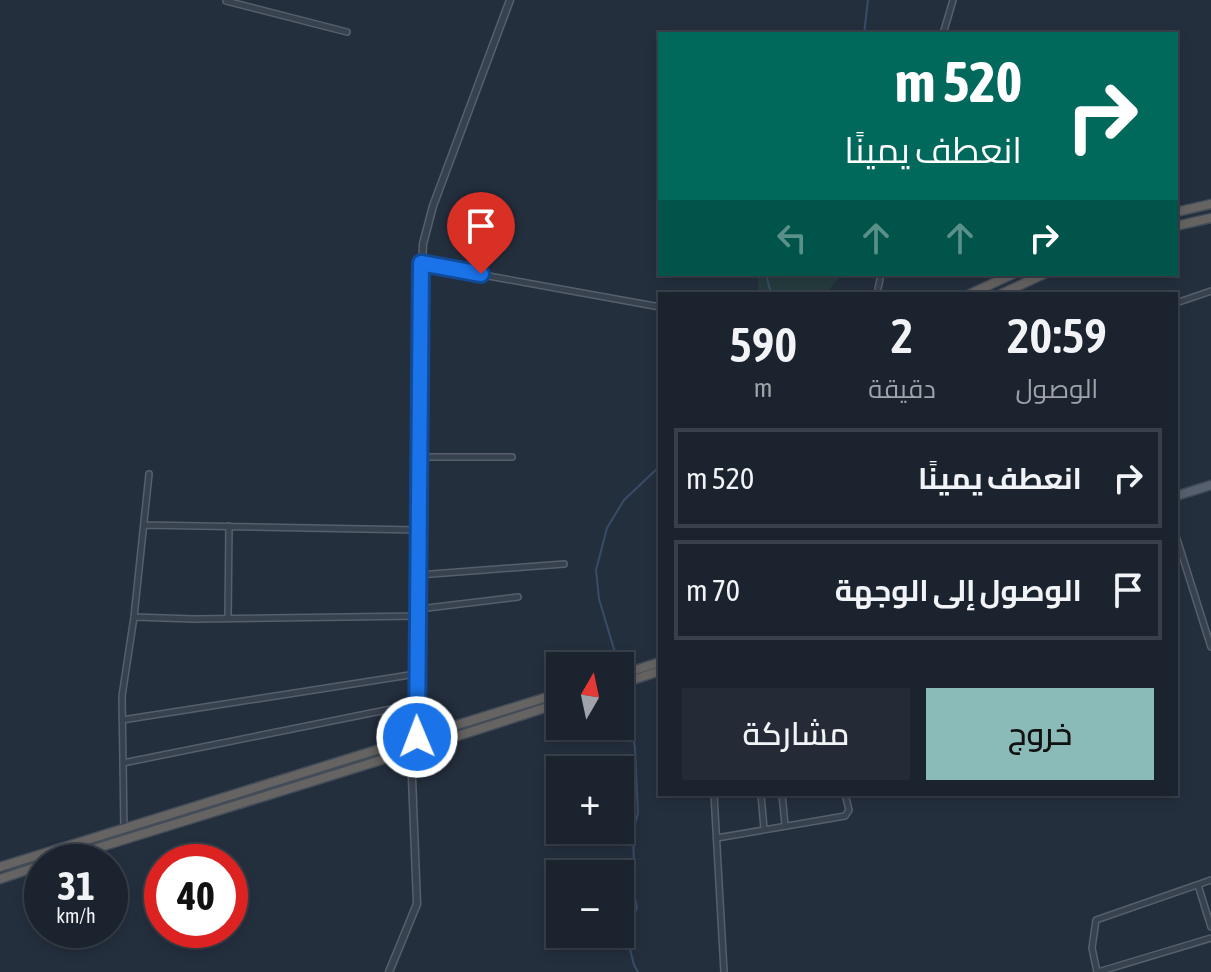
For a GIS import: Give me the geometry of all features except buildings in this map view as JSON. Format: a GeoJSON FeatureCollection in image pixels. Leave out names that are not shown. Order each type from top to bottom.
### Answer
{"type":"FeatureCollection","features":[{"type":"Feature","properties":{"kind":"highway"},"geometry":{"type":"LineString","coordinates":[[1178,212],[1211,204]]}},
{"type":"Feature","properties":{"kind":"highway"},"geometry":{"type":"LineString","coordinates":[[1178,226],[1211,218]]}},
{"type":"Feature","properties":{"kind":"highway"},"geometry":{"type":"LineString","coordinates":[[974,292],[1009,276]]}},
{"type":"Feature","properties":{"kind":"highway"},"geometry":{"type":"LineString","coordinates":[[1005,292],[1040,276]]}},
{"type":"Feature","properties":{"kind":"highway"},"geometry":{"type":"LineString","coordinates":[[634,673],[658,663]]}},
{"type":"Feature","properties":{"kind":"highway"},"geometry":{"type":"LineString","coordinates":[[634,675],[658,671]]}},
{"type":"Feature","properties":{"kind":"highway"},"geometry":{"type":"LineString","coordinates":[[0,867],[546,697]]}},
{"type":"Feature","properties":{"kind":"highway"},"geometry":{"type":"LineString","coordinates":[[109,844],[546,708]]}},
{"type":"Feature","properties":{"kind":"highway"},"geometry":{"type":"LineString","coordinates":[[0,879],[24,871]]}},
{"type":"Feature","properties":{"kind":"main road"},"geometry":{"type":"LineString","coordinates":[[1178,495],[1211,485]]}},
{"type":"Feature","properties":{"kind":"street"},"geometry":{"type":"LineString","coordinates":[[226,0],[347,32]]}},
{"type":"Feature","properties":{"kind":"street"},"geometry":{"type":"LineString","coordinates":[[417,737],[423,244],[430,215],[510,0]]}},
{"type":"Feature","properties":{"kind":"street"},"geometry":{"type":"LineString","coordinates":[[944,32],[953,0]]}},
{"type":"Feature","properties":{"kind":"street"},"geometry":{"type":"LineString","coordinates":[[421,263],[658,307]]}},
{"type":"Feature","properties":{"kind":"street"},"geometry":{"type":"LineString","coordinates":[[1178,302],[1211,291]]}},
{"type":"Feature","properties":{"kind":"street"},"geometry":{"type":"LineString","coordinates":[[419,457],[512,457]]}},
{"type":"Feature","properties":{"kind":"street"},"geometry":{"type":"LineString","coordinates":[[124,830],[122,696],[149,474]]}},
{"type":"Feature","properties":{"kind":"street"},"geometry":{"type":"LineString","coordinates":[[144,525],[418,530]]}},
{"type":"Feature","properties":{"kind":"street"},"geometry":{"type":"LineString","coordinates":[[228,618],[229,526]]}},
{"type":"Feature","properties":{"kind":"street"},"geometry":{"type":"LineString","coordinates":[[1178,542],[1211,647]]}},
{"type":"Feature","properties":{"kind":"street"},"geometry":{"type":"LineString","coordinates":[[419,575],[564,564]]}},
{"type":"Feature","properties":{"kind":"street"},"geometry":{"type":"LineString","coordinates":[[134,617],[418,613],[518,597]]}},
{"type":"Feature","properties":{"kind":"street"},"geometry":{"type":"LineString","coordinates":[[122,720],[416,674]]}},
{"type":"Feature","properties":{"kind":"street"},"geometry":{"type":"LineString","coordinates":[[123,763],[416,704]]}},
{"type":"Feature","properties":{"kind":"street"},"geometry":{"type":"LineString","coordinates":[[389,972],[417,904],[411,752]]}},
{"type":"Feature","properties":{"kind":"street"},"geometry":{"type":"LineString","coordinates":[[714,796],[724,972]]}},
{"type":"Feature","properties":{"kind":"street"},"geometry":{"type":"LineString","coordinates":[[761,796],[764,829]]}},
{"type":"Feature","properties":{"kind":"street"},"geometry":{"type":"LineString","coordinates":[[782,796],[785,825]]}},
{"type":"Feature","properties":{"kind":"street"},"geometry":{"type":"LineString","coordinates":[[717,838],[845,816],[849,810],[846,796]]}},
{"type":"Feature","properties":{"kind":"street"},"geometry":{"type":"LineString","coordinates":[[1211,880],[1096,920],[1092,948],[1098,972],[1211,938]]}},
{"type":"Feature","properties":{"kind":"street"},"geometry":{"type":"LineString","coordinates":[[1198,885],[1211,927]]}},
{"type":"Feature","properties":{"kind":"green space"},"geometry":{"type":"Polygon","coordinates":[[[759,276],[841,276],[827,292],[757,292],[759,276]]]}},
{"type":"Feature","properties":{"kind":"waterway"},"geometry":{"type":"LineString","coordinates":[[864,32],[868,0]]}},
{"type":"Feature","properties":{"kind":"waterway"},"geometry":{"type":"LineString","coordinates":[[766,276],[770,292]]}},
{"type":"Feature","properties":{"kind":"waterway"},"geometry":{"type":"LineString","coordinates":[[615,652],[599,599],[596,570],[607,528],[624,500],[658,468]]}},
{"type":"Feature","properties":{"kind":"waterway"},"geometry":{"type":"LineString","coordinates":[[634,740],[638,813],[633,832],[631,881],[637,907],[631,926],[630,949],[638,972]]}},
{"type":"Feature","properties":{"kind":"route"},"geometry":{"type":"LineString","coordinates":[[417,737],[421,263],[481,274]]}}]}
